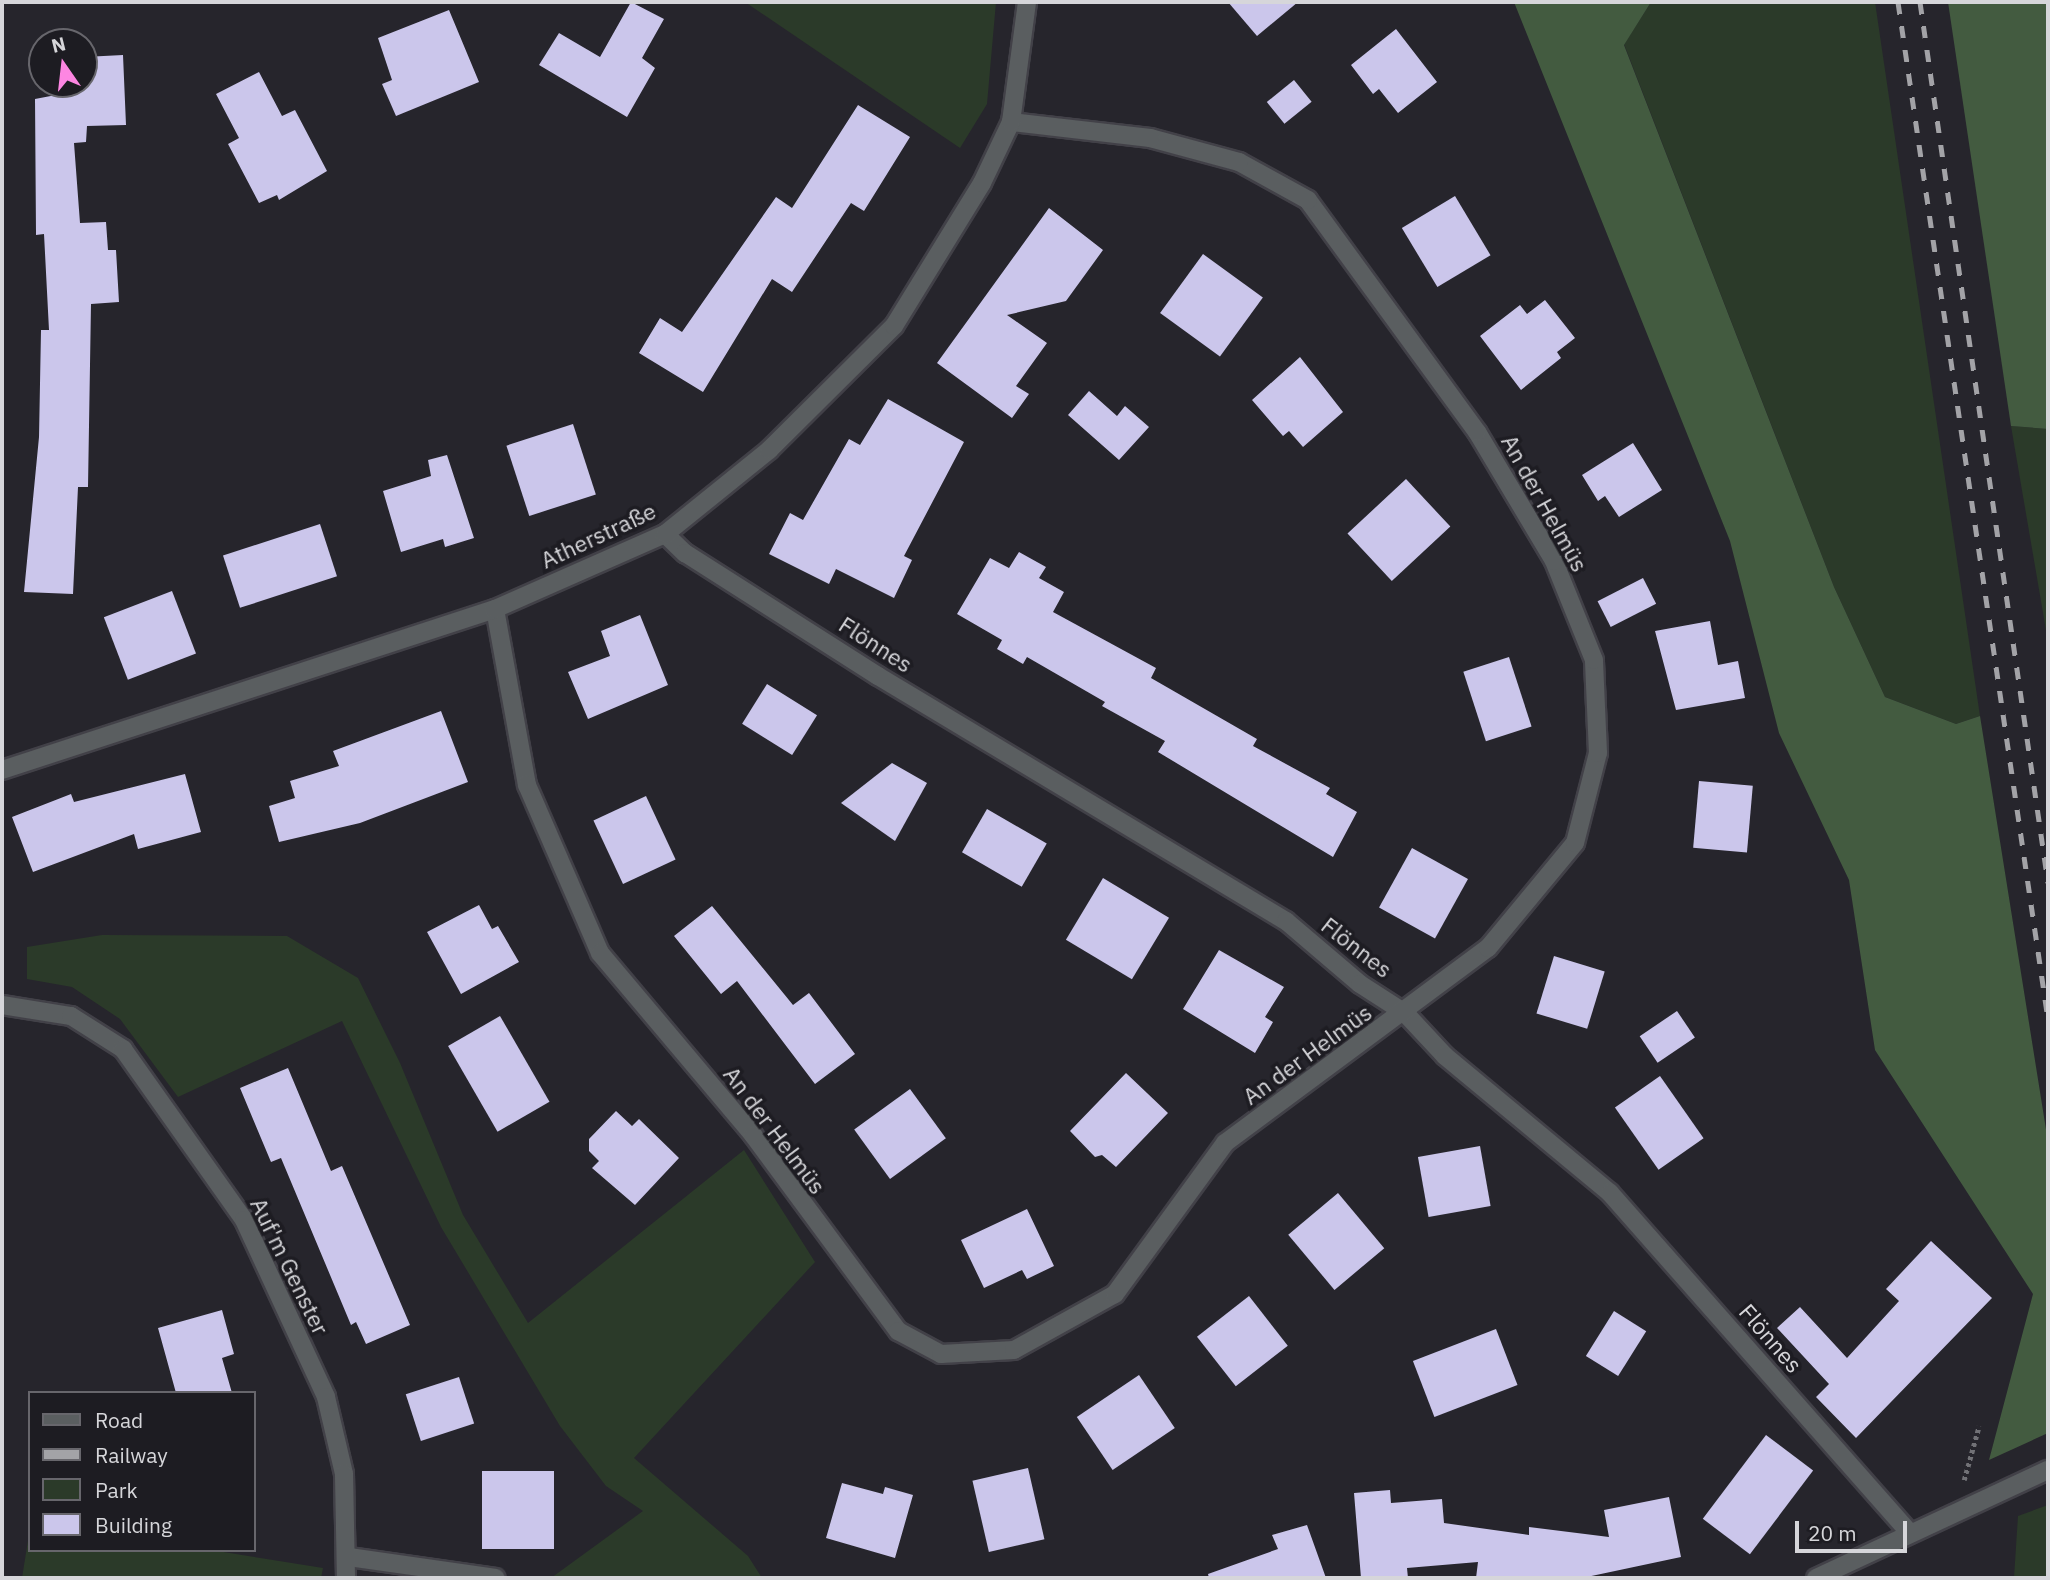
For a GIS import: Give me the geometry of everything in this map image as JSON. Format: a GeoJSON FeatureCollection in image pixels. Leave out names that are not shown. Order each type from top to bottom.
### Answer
{"type":"FeatureCollection","features":[{"type":"Feature","properties":{"kind":"street","name":"Atherstraße"},"geometry":{"type":"LineString","coordinates":[[2,770],[495,609],[665,534],[769,450],[894,326],[982,183],[1011,122],[1027,2]]}},
{"type":"Feature","properties":{"kind":"street","name":"An der Helmüs"},"geometry":{"type":"LineString","coordinates":[[495,609],[527,785],[600,953],[753,1135],[898,1331],[941,1354],[1014,1349],[1115,1294],[1225,1143],[1405,1013],[1488,948],[1575,843],[1598,753],[1594,660],[1554,561],[1477,432],[1308,200],[1239,162],[1150,138],[1011,122]]}},
{"type":"Feature","properties":{"kind":"street","name":"Flönnes"},"geometry":{"type":"LineString","coordinates":[[665,534],[685,553],[878,676],[1286,921],[1360,984],[1405,1013],[1446,1056],[1610,1193],[1910,1533]]}},
{"type":"Feature","properties":{"kind":"street","name":"Auf'm Genster"},"geometry":{"type":"LineString","coordinates":[[2,1005],[71,1016],[122,1049],[243,1220],[326,1397],[344,1474],[349,1558],[346,1578]]}},
{"type":"Feature","properties":{"kind":"street"},"geometry":{"type":"LineString","coordinates":[[1816,1578],[2048,1470]]}},
{"type":"Feature","properties":{"kind":"street"},"geometry":{"type":"LineString","coordinates":[[349,1558],[496,1578]]}},
{"type":"Feature","properties":{"kind":"path"},"geometry":{"type":"LineString","coordinates":[[1956,1512],[1979,1426]]}},
{"type":"Feature","properties":{"kind":"green space"},"geometry":{"type":"Polygon","coordinates":[[[745,2],[996,2],[987,104],[960,148],[745,2]]]}},
{"type":"Feature","properties":{"kind":"green space"},"geometry":{"type":"Polygon","coordinates":[[[1514,2],[1651,2],[1624,45],[1834,587],[1885,697],[1956,724],[1980,716],[2048,1142],[2048,1433],[1989,1460],[2033,1294],[1875,1050],[1849,880],[1779,733],[1730,541],[1514,2]]]}},
{"type":"Feature","properties":{"kind":"green space"},"geometry":{"type":"Polygon","coordinates":[[[1651,2],[1875,2],[1980,716],[1956,724],[1885,697],[1834,587],[1624,44],[1651,2]]]}},
{"type":"Feature","properties":{"kind":"green space"},"geometry":{"type":"Polygon","coordinates":[[[1948,2],[2048,2],[2048,429],[2011,426],[1948,2]]]}},
{"type":"Feature","properties":{"kind":"green space"},"geometry":{"type":"Polygon","coordinates":[[[2011,426],[2048,429],[2048,642],[2011,426]]]}},
{"type":"Feature","properties":{"kind":"green space"},"geometry":{"type":"Polygon","coordinates":[[[102,935],[287,936],[358,978],[400,1063],[463,1215],[528,1323],[744,1150],[815,1262],[634,1458],[748,1556],[762,1578],[551,1578],[643,1511],[606,1486],[560,1426],[441,1227],[342,1021],[178,1097],[120,1019],[72,987],[27,979],[27,947],[102,935]]]}},
{"type":"Feature","properties":{"kind":"green space"},"geometry":{"type":"Polygon","coordinates":[[[2048,1505],[2048,1578],[2014,1578],[2018,1516],[2048,1505]]]}},
{"type":"Feature","properties":{"kind":"green space"},"geometry":{"type":"Polygon","coordinates":[[[28,1540],[28,1552],[223,1552],[323,1568],[321,1578],[22,1578],[28,1540]]]}},
{"type":"Feature","properties":{"kind":"building"},"geometry":{"type":"Polygon","coordinates":[[[631,2],[664,19],[642,58],[655,68],[627,117],[539,65],[559,33],[600,57],[631,2]]]}},
{"type":"Feature","properties":{"kind":"building"},"geometry":{"type":"Polygon","coordinates":[[[1228,2],[1298,2],[1257,36],[1228,2]]]}},
{"type":"Feature","properties":{"kind":"building"},"geometry":{"type":"Polygon","coordinates":[[[449,10],[479,82],[396,116],[382,84],[392,80],[378,38],[449,10]]]}},
{"type":"Feature","properties":{"kind":"building"},"geometry":{"type":"Polygon","coordinates":[[[1396,29],[1437,82],[1398,113],[1379,89],[1373,94],[1351,65],[1396,29]]]}},
{"type":"Feature","properties":{"kind":"building"},"geometry":{"type":"Polygon","coordinates":[[[123,55],[126,125],[87,126],[86,142],[74,143],[80,223],[106,222],[108,250],[116,250],[119,302],[91,304],[88,487],[78,487],[73,594],[24,592],[39,437],[41,330],[49,330],[44,234],[36,235],[35,99],[98,98],[98,56],[123,55]]]}},
{"type":"Feature","properties":{"kind":"building"},"geometry":{"type":"Polygon","coordinates":[[[259,72],[282,116],[295,110],[327,171],[279,200],[277,195],[259,203],[228,144],[239,138],[216,94],[259,72]]]}},
{"type":"Feature","properties":{"kind":"building"},"geometry":{"type":"Polygon","coordinates":[[[1294,80],[1312,102],[1284,124],[1267,102],[1294,80]]]}},
{"type":"Feature","properties":{"kind":"building"},"geometry":{"type":"Polygon","coordinates":[[[858,105],[910,137],[864,211],[851,203],[792,292],[772,279],[703,392],[639,353],[660,318],[682,332],[776,197],[792,208],[858,105]]]}},
{"type":"Feature","properties":{"kind":"building"},"geometry":{"type":"Polygon","coordinates":[[[1455,196],[1491,255],[1437,287],[1402,228],[1455,196]]]}},
{"type":"Feature","properties":{"kind":"building"},"geometry":{"type":"Polygon","coordinates":[[[1049,208],[1103,250],[1066,301],[1007,315],[1047,343],[1016,386],[1029,394],[1012,418],[937,363],[1049,208]]]}},
{"type":"Feature","properties":{"kind":"building"},"geometry":{"type":"Polygon","coordinates":[[[1203,254],[1263,297],[1220,357],[1160,313],[1203,254]]]}},
{"type":"Feature","properties":{"kind":"building"},"geometry":{"type":"Polygon","coordinates":[[[1545,300],[1575,338],[1557,352],[1561,358],[1521,390],[1480,336],[1520,305],[1527,314],[1545,300]]]}},
{"type":"Feature","properties":{"kind":"building"},"geometry":{"type":"Polygon","coordinates":[[[1300,357],[1343,412],[1303,447],[1289,431],[1283,436],[1252,400],[1300,357]]]}},
{"type":"Feature","properties":{"kind":"building"},"geometry":{"type":"Polygon","coordinates":[[[1089,391],[1117,416],[1125,406],[1149,427],[1119,460],[1068,415],[1089,391]]]}},
{"type":"Feature","properties":{"kind":"building"},"geometry":{"type":"Polygon","coordinates":[[[888,399],[964,442],[904,556],[912,560],[894,598],[836,569],[829,584],[769,554],[790,513],[803,520],[849,439],[860,445],[888,399]]]}},
{"type":"Feature","properties":{"kind":"building"},"geometry":{"type":"Polygon","coordinates":[[[573,424],[596,494],[529,516],[506,446],[573,424]]]}},
{"type":"Feature","properties":{"kind":"building"},"geometry":{"type":"Polygon","coordinates":[[[1633,443],[1662,490],[1619,517],[1605,496],[1598,501],[1582,475],[1633,443]]]}},
{"type":"Feature","properties":{"kind":"building"},"geometry":{"type":"Polygon","coordinates":[[[447,455],[474,538],[445,547],[443,539],[401,552],[383,491],[431,476],[428,460],[447,455]]]}},
{"type":"Feature","properties":{"kind":"building"},"geometry":{"type":"Polygon","coordinates":[[[1406,479],[1450,527],[1392,581],[1347,534],[1406,479]]]}},
{"type":"Feature","properties":{"kind":"building"},"geometry":{"type":"Polygon","coordinates":[[[320,524],[337,576],[240,608],[223,556],[320,524]]]}},
{"type":"Feature","properties":{"kind":"building"},"geometry":{"type":"Polygon","coordinates":[[[1019,552],[1046,567],[1039,578],[1064,592],[1053,612],[1156,668],[1151,678],[1257,739],[1253,746],[1330,788],[1326,794],[1357,812],[1333,857],[1158,752],[1165,741],[1102,706],[1105,702],[1027,657],[1023,664],[997,649],[1002,640],[957,614],[990,558],[1009,568],[1019,552]]]}},
{"type":"Feature","properties":{"kind":"building"},"geometry":{"type":"Polygon","coordinates":[[[1643,578],[1656,604],[1611,627],[1598,601],[1643,578]]]}},
{"type":"Feature","properties":{"kind":"building"},"geometry":{"type":"Polygon","coordinates":[[[172,591],[196,654],[128,680],[104,617],[172,591]]]}},
{"type":"Feature","properties":{"kind":"building"},"geometry":{"type":"Polygon","coordinates":[[[640,615],[668,685],[588,719],[568,672],[610,656],[601,631],[640,615]]]}},
{"type":"Feature","properties":{"kind":"building"},"geometry":{"type":"Polygon","coordinates":[[[1710,621],[1718,665],[1738,661],[1745,698],[1676,710],[1655,631],[1710,621]]]}},
{"type":"Feature","properties":{"kind":"building"},"geometry":{"type":"Polygon","coordinates":[[[1509,657],[1532,726],[1486,741],[1463,672],[1509,657]]]}},
{"type":"Feature","properties":{"kind":"building"},"geometry":{"type":"Polygon","coordinates":[[[767,684],[817,715],[792,755],[742,724],[767,684]]]}},
{"type":"Feature","properties":{"kind":"building"},"geometry":{"type":"Polygon","coordinates":[[[441,711],[468,782],[360,823],[279,842],[269,806],[295,798],[290,781],[339,766],[333,751],[441,711]]]}},
{"type":"Feature","properties":{"kind":"building"},"geometry":{"type":"Polygon","coordinates":[[[892,763],[927,783],[895,841],[841,803],[892,763]]]}},
{"type":"Feature","properties":{"kind":"building"},"geometry":{"type":"Polygon","coordinates":[[[185,774],[201,832],[138,849],[134,834],[33,872],[12,817],[71,794],[74,802],[185,774]]]}},
{"type":"Feature","properties":{"kind":"building"},"geometry":{"type":"Polygon","coordinates":[[[1699,781],[1753,786],[1747,852],[1693,848],[1699,781]]]}},
{"type":"Feature","properties":{"kind":"building"},"geometry":{"type":"Polygon","coordinates":[[[646,796],[676,859],[623,884],[593,821],[646,796]]]}},
{"type":"Feature","properties":{"kind":"building"},"geometry":{"type":"Polygon","coordinates":[[[987,809],[1047,843],[1022,887],[962,852],[987,809]]]}},
{"type":"Feature","properties":{"kind":"building"},"geometry":{"type":"Polygon","coordinates":[[[1412,848],[1468,879],[1435,939],[1379,907],[1412,848]]]}},
{"type":"Feature","properties":{"kind":"building"},"geometry":{"type":"Polygon","coordinates":[[[1103,878],[1169,918],[1132,979],[1066,940],[1103,878]]]}},
{"type":"Feature","properties":{"kind":"building"},"geometry":{"type":"Polygon","coordinates":[[[479,905],[492,929],[498,926],[519,962],[461,994],[427,932],[479,905]]]}},
{"type":"Feature","properties":{"kind":"building"},"geometry":{"type":"Polygon","coordinates":[[[712,906],[793,1005],[809,993],[855,1054],[815,1084],[737,981],[721,994],[674,936],[712,906]]]}},
{"type":"Feature","properties":{"kind":"building"},"geometry":{"type":"Polygon","coordinates":[[[1219,950],[1284,987],[1265,1017],[1273,1022],[1255,1053],[1183,1009],[1219,950]]]}},
{"type":"Feature","properties":{"kind":"building"},"geometry":{"type":"Polygon","coordinates":[[[1554,956],[1605,971],[1587,1029],[1536,1013],[1554,956]]]}},
{"type":"Feature","properties":{"kind":"building"},"geometry":{"type":"Polygon","coordinates":[[[1677,1011],[1695,1038],[1658,1063],[1640,1036],[1677,1011]]]}},
{"type":"Feature","properties":{"kind":"building"},"geometry":{"type":"Polygon","coordinates":[[[500,1016],[550,1102],[498,1132],[448,1046],[500,1016]]]}},
{"type":"Feature","properties":{"kind":"building"},"geometry":{"type":"Polygon","coordinates":[[[288,1068],[331,1171],[342,1166],[410,1325],[366,1344],[356,1322],[351,1325],[281,1158],[271,1162],[240,1088],[288,1068]]]}},
{"type":"Feature","properties":{"kind":"building"},"geometry":{"type":"Polygon","coordinates":[[[1126,1073],[1168,1113],[1116,1167],[1102,1155],[1095,1157],[1070,1131],[1126,1073]]]}},
{"type":"Feature","properties":{"kind":"building"},"geometry":{"type":"Polygon","coordinates":[[[1660,1076],[1704,1138],[1659,1170],[1615,1108],[1660,1076]]]}},
{"type":"Feature","properties":{"kind":"building"},"geometry":{"type":"Polygon","coordinates":[[[910,1089],[946,1138],[890,1179],[854,1130],[910,1089]]]}},
{"type":"Feature","properties":{"kind":"building"},"geometry":{"type":"Polygon","coordinates":[[[616,1111],[632,1126],[639,1119],[679,1158],[635,1205],[592,1168],[599,1161],[589,1151],[589,1139],[616,1111]]]}},
{"type":"Feature","properties":{"kind":"building"},"geometry":{"type":"Polygon","coordinates":[[[1480,1146],[1491,1206],[1429,1217],[1418,1157],[1480,1146]]]}},
{"type":"Feature","properties":{"kind":"building"},"geometry":{"type":"Polygon","coordinates":[[[1338,1193],[1384,1248],[1334,1290],[1288,1235],[1338,1193]]]}},
{"type":"Feature","properties":{"kind":"building"},"geometry":{"type":"Polygon","coordinates":[[[1027,1209],[1054,1266],[1027,1279],[1022,1270],[984,1288],[961,1240],[1027,1209]]]}},
{"type":"Feature","properties":{"kind":"building"},"geometry":{"type":"Polygon","coordinates":[[[1931,1241],[1992,1298],[1856,1438],[1816,1397],[1829,1384],[1777,1328],[1800,1307],[1847,1358],[1899,1301],[1886,1289],[1931,1241]]]}},
{"type":"Feature","properties":{"kind":"building"},"geometry":{"type":"Polygon","coordinates":[[[1249,1296],[1288,1346],[1236,1386],[1197,1337],[1249,1296]]]}},
{"type":"Feature","properties":{"kind":"building"},"geometry":{"type":"Polygon","coordinates":[[[222,1310],[234,1354],[222,1358],[231,1391],[175,1391],[158,1328],[222,1310]]]}},
{"type":"Feature","properties":{"kind":"building"},"geometry":{"type":"Polygon","coordinates":[[[1614,1311],[1646,1331],[1618,1376],[1586,1356],[1614,1311]]]}},
{"type":"Feature","properties":{"kind":"building"},"geometry":{"type":"Polygon","coordinates":[[[1496,1329],[1518,1385],[1434,1417],[1413,1361],[1496,1329]]]}},
{"type":"Feature","properties":{"kind":"building"},"geometry":{"type":"Polygon","coordinates":[[[1139,1375],[1175,1428],[1113,1470],[1077,1417],[1139,1375]]]}},
{"type":"Feature","properties":{"kind":"building"},"geometry":{"type":"Polygon","coordinates":[[[459,1377],[474,1424],[421,1441],[406,1394],[459,1377]]]}},
{"type":"Feature","properties":{"kind":"building"},"geometry":{"type":"Polygon","coordinates":[[[1766,1435],[1813,1471],[1750,1554],[1703,1519],[1766,1435]]]}},
{"type":"Feature","properties":{"kind":"building"},"geometry":{"type":"Polygon","coordinates":[[[1028,1468],[1044,1539],[989,1552],[972,1481],[1028,1468]]]}},
{"type":"Feature","properties":{"kind":"building"},"geometry":{"type":"Polygon","coordinates":[[[482,1471],[554,1471],[554,1549],[482,1549],[482,1471]]]}},
{"type":"Feature","properties":{"kind":"building"},"geometry":{"type":"Polygon","coordinates":[[[842,1483],[883,1494],[885,1487],[913,1495],[895,1558],[826,1538],[842,1483]]]}},
{"type":"Feature","properties":{"kind":"building"},"geometry":{"type":"Polygon","coordinates":[[[1390,1490],[1391,1503],[1442,1499],[1444,1523],[1529,1535],[1529,1527],[1609,1537],[1604,1510],[1669,1497],[1681,1557],[1582,1578],[1476,1578],[1478,1562],[1407,1568],[1408,1578],[1361,1578],[1354,1493],[1390,1490]]]}},
{"type":"Feature","properties":{"kind":"building"},"geometry":{"type":"Polygon","coordinates":[[[1307,1525],[1326,1578],[1209,1578],[1208,1574],[1278,1549],[1272,1535],[1307,1525]]]}},
{"type":"Feature","properties":{"kind":"railway"},"geometry":{"type":"LineString","coordinates":[[1898,2],[2048,1019]]}},
{"type":"Feature","properties":{"kind":"railway"},"geometry":{"type":"LineString","coordinates":[[1920,2],[2048,883]]}}]}
